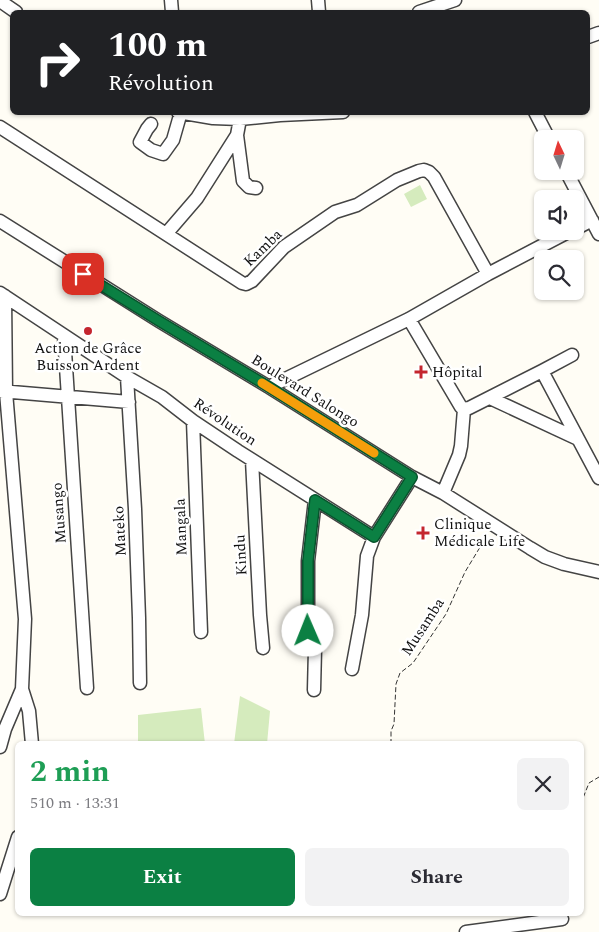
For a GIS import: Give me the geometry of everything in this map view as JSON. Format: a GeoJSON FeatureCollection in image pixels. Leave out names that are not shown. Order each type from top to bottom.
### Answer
{"type":"FeatureCollection","features":[{"type":"Feature","properties":{"kind":"street"},"geometry":{"type":"LineString","coordinates":[[425,10],[454,0]]}},
{"type":"Feature","properties":{"kind":"street"},"geometry":{"type":"LineString","coordinates":[[0,1],[13,10]]}},
{"type":"Feature","properties":{"kind":"street"},"geometry":{"type":"LineString","coordinates":[[151,124],[140,142],[151,150],[163,154],[173,140],[179,115]]}},
{"type":"Feature","properties":{"kind":"street"},"geometry":{"type":"LineString","coordinates":[[193,115],[240,119],[280,115]]}},
{"type":"Feature","properties":{"kind":"street"},"geometry":{"type":"LineString","coordinates":[[537,115],[545,130]]}},
{"type":"Feature","properties":{"kind":"street"},"geometry":{"type":"LineString","coordinates":[[240,119],[237,134],[243,181],[249,187],[256,188]]}},
{"type":"Feature","properties":{"kind":"street","name":"Kamba"},"geometry":{"type":"LineString","coordinates":[[0,128],[246,284],[252,281],[284,247],[335,212],[357,204],[397,180],[424,170],[434,177],[488,274]]}},
{"type":"Feature","properties":{"kind":"street"},"geometry":{"type":"LineString","coordinates":[[166,234],[197,198],[237,134]]}},
{"type":"Feature","properties":{"kind":"street"},"geometry":{"type":"LineString","coordinates":[[571,180],[599,234]]}},
{"type":"Feature","properties":{"kind":"street"},"geometry":{"type":"LineString","coordinates":[[584,224],[592,220]]}},
{"type":"Feature","properties":{"kind":"street","name":"Boulevard Salongo"},"geometry":{"type":"LineString","coordinates":[[0,221],[412,477],[443,493],[545,557],[564,564],[599,572]]}},
{"type":"Feature","properties":{"kind":"street"},"geometry":{"type":"LineString","coordinates":[[269,387],[409,319],[553,240]]}},
{"type":"Feature","properties":{"kind":"street"},"geometry":{"type":"LineString","coordinates":[[2,294],[3,392],[25,619],[22,689],[29,711],[32,741]]}},
{"type":"Feature","properties":{"kind":"street","name":"Révolution"},"geometry":{"type":"LineString","coordinates":[[2,294],[127,377],[162,397],[193,421],[252,460],[374,537]]}},
{"type":"Feature","properties":{"kind":"street"},"geometry":{"type":"LineString","coordinates":[[409,319],[461,407],[464,409]]}},
{"type":"Feature","properties":{"kind":"street","name":"Musango"},"geometry":{"type":"LineString","coordinates":[[64,336],[86,688]]}},
{"type":"Feature","properties":{"kind":"street"},"geometry":{"type":"LineString","coordinates":[[464,409],[490,398],[572,355]]}},
{"type":"Feature","properties":{"kind":"street"},"geometry":{"type":"LineString","coordinates":[[542,371],[599,478]]}},
{"type":"Feature","properties":{"kind":"street","name":"Mateko"},"geometry":{"type":"LineString","coordinates":[[127,377],[138,563],[140,684]]}},
{"type":"Feature","properties":{"kind":"street"},"geometry":{"type":"LineString","coordinates":[[3,392],[129,402]]}},
{"type":"Feature","properties":{"kind":"street"},"geometry":{"type":"LineString","coordinates":[[490,398],[578,439]]}},
{"type":"Feature","properties":{"kind":"street"},"geometry":{"type":"LineString","coordinates":[[443,493],[459,455],[464,409]]}},
{"type":"Feature","properties":{"kind":"street","name":"Mangala"},"geometry":{"type":"LineString","coordinates":[[193,421],[201,632]]}},
{"type":"Feature","properties":{"kind":"street","name":"Kindu"},"geometry":{"type":"LineString","coordinates":[[252,460],[263,648]]}},
{"type":"Feature","properties":{"kind":"street"},"geometry":{"type":"LineString","coordinates":[[352,669],[362,615],[367,556],[374,537],[412,477]]}},
{"type":"Feature","properties":{"kind":"street"},"geometry":{"type":"LineString","coordinates":[[314,690],[315,649],[308,631],[308,561],[315,500]]}},
{"type":"Feature","properties":{"kind":"street"},"geometry":{"type":"LineString","coordinates":[[0,747],[5,729],[22,689]]}},
{"type":"Feature","properties":{"kind":"street"},"geometry":{"type":"LineString","coordinates":[[0,894],[15,847]]}},
{"type":"Feature","properties":{"kind":"street"},"geometry":{"type":"LineString","coordinates":[[466,932],[562,918]]}},
{"type":"Feature","properties":{"kind":"path","name":"Musamba"},"geometry":{"type":"LineString","coordinates":[[391,741],[391,731],[394,724],[396,684],[400,673],[413,663],[446,614],[464,572],[494,525]]}},
{"type":"Feature","properties":{"kind":"path"},"geometry":{"type":"LineString","coordinates":[[584,798],[589,783],[599,777]]}},
{"type":"Feature","properties":{"kind":"green space"},"geometry":{"type":"Polygon","coordinates":[[[420,185],[427,199],[411,207],[404,194],[420,185]]]}},
{"type":"Feature","properties":{"kind":"green space"},"geometry":{"type":"Polygon","coordinates":[[[240,696],[270,711],[267,741],[234,741],[240,696]]]}},
{"type":"Feature","properties":{"kind":"green space"},"geometry":{"type":"Polygon","coordinates":[[[201,708],[205,741],[138,741],[138,715],[201,708]]]}},
{"type":"Feature","properties":{"kind":"slow traffic"},"geometry":{"type":"LineString","coordinates":[[262,383],[374,453]]}},
{"type":"Feature","properties":{"kind":"place","name":"Action de Grâce Buisson Ardent"},"geometry":{"type":"Point","coordinates":[88,331]}},
{"type":"Feature","properties":{"kind":"place","name":"Hôpital"},"geometry":{"type":"Point","coordinates":[421,372]}},
{"type":"Feature","properties":{"kind":"place","name":"Clinique Médicale Life"},"geometry":{"type":"Point","coordinates":[423,533]}},
{"type":"Feature","properties":{"kind":"route"},"geometry":{"type":"LineString","coordinates":[[83,274],[269,387],[412,477],[374,537],[315,500],[308,561],[308,631]]}}]}
